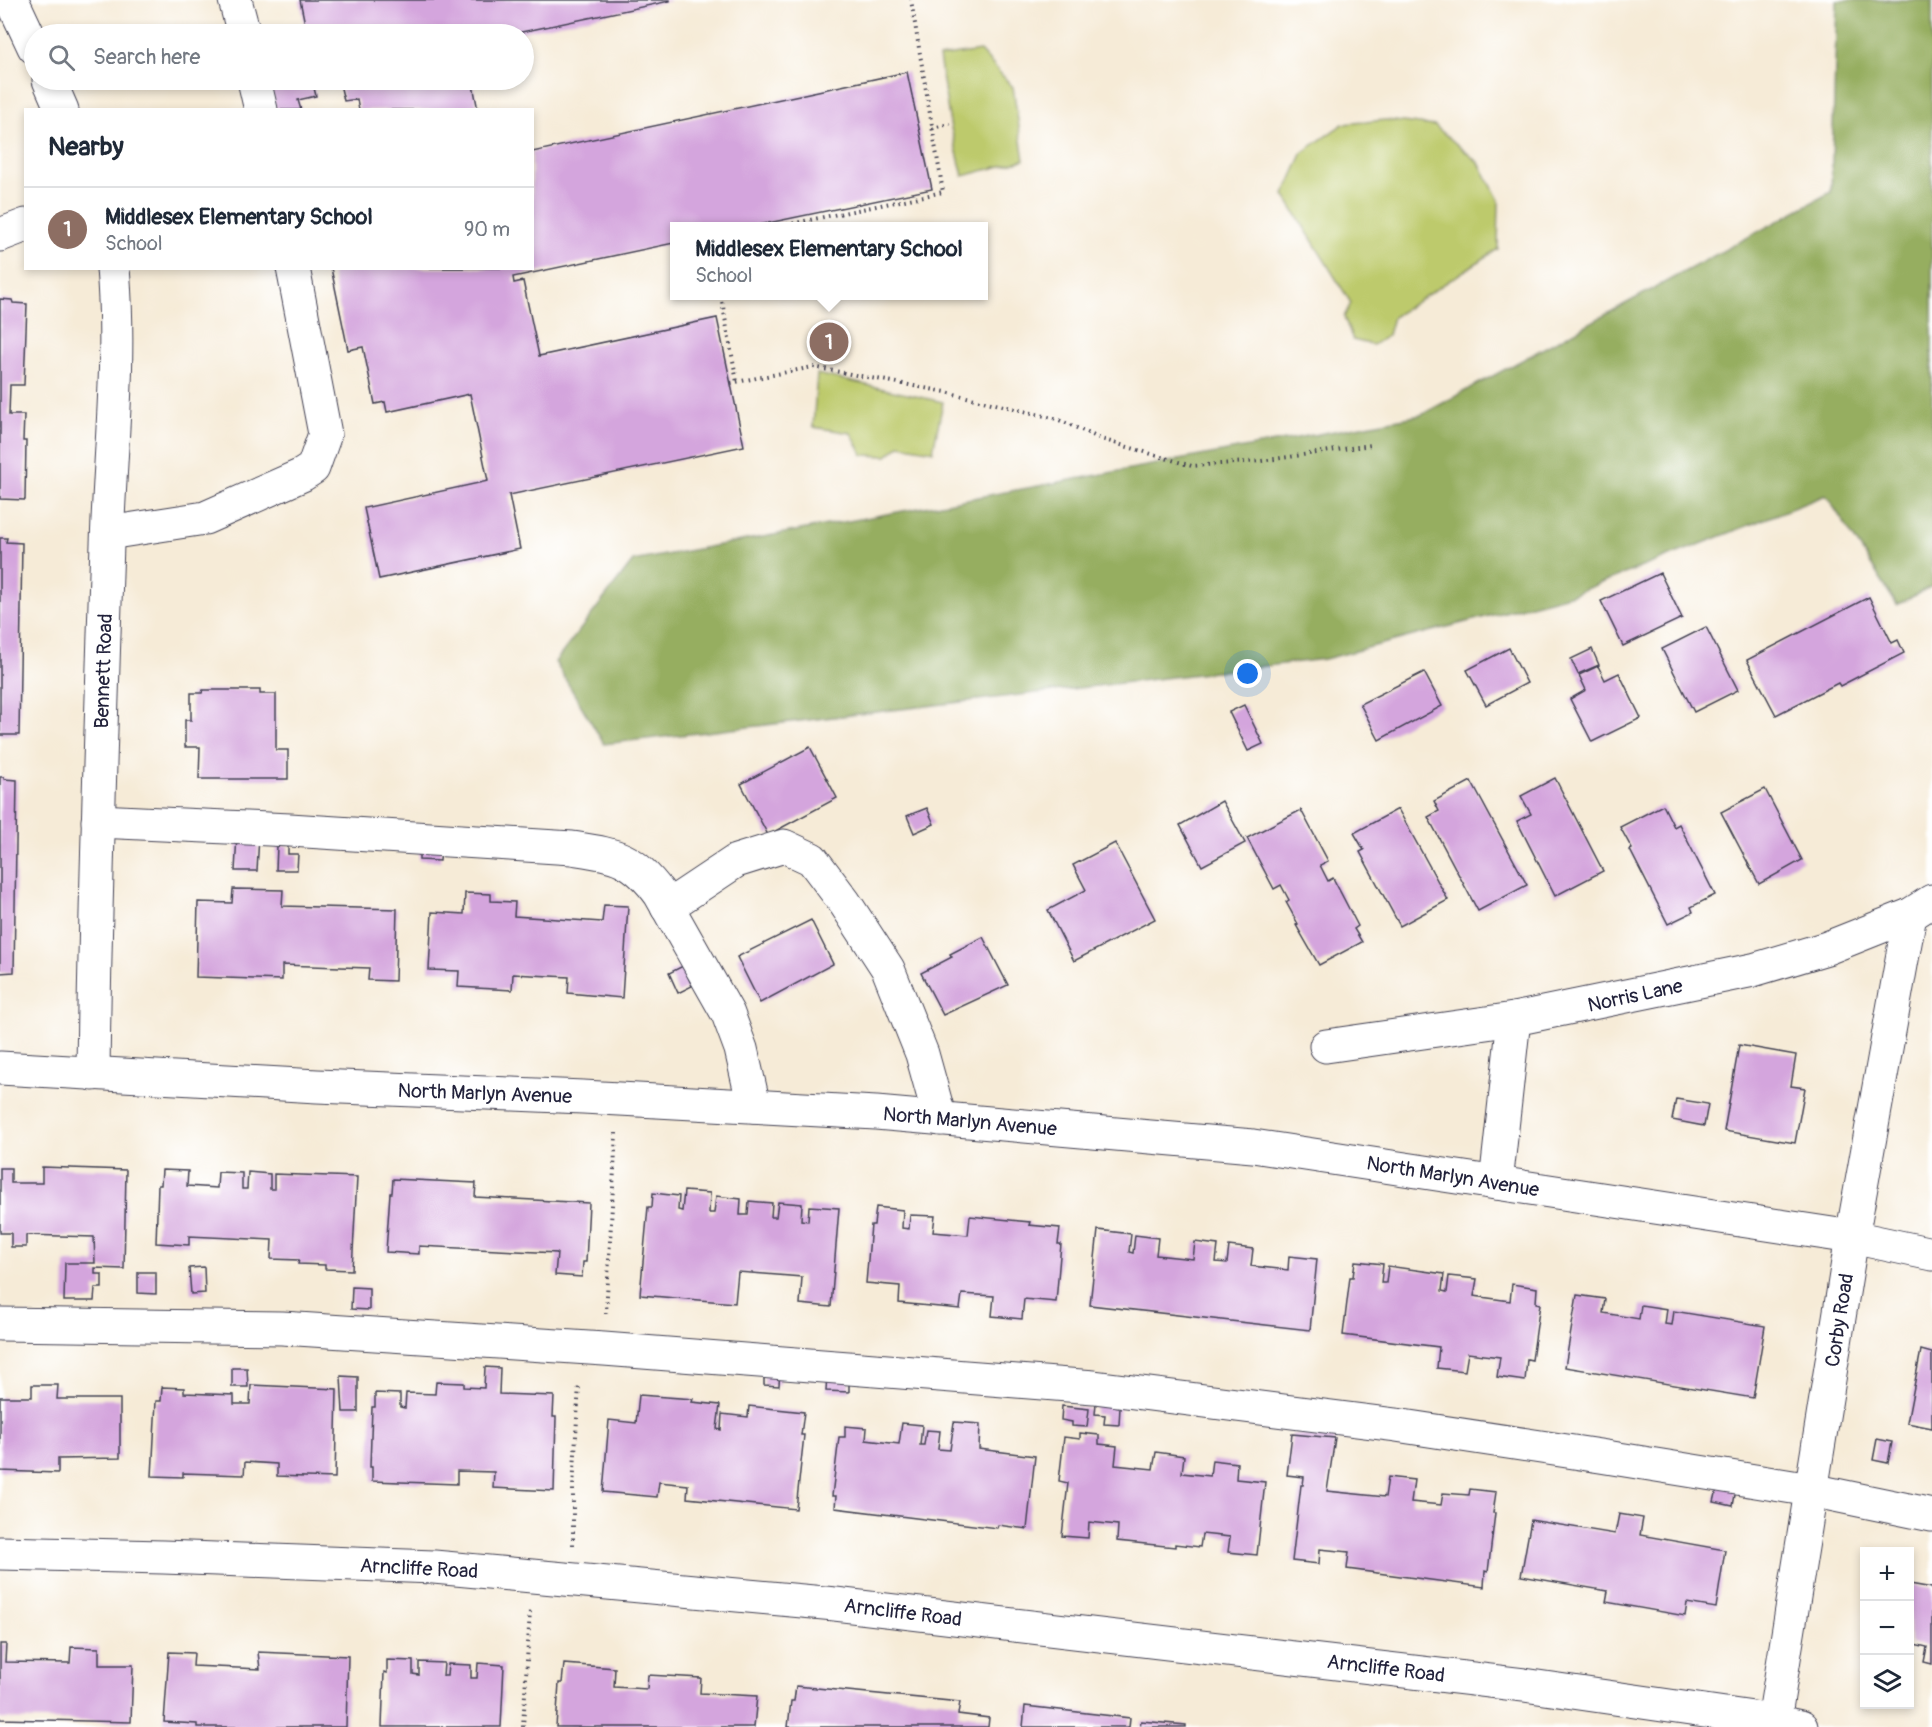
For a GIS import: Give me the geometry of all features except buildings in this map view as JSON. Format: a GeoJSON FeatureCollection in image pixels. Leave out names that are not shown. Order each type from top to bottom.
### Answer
{"type":"FeatureCollection","features":[{"type":"Feature","properties":{"kind":"street"},"geometry":{"type":"LineString","coordinates":[[12,0],[24,26]]}},
{"type":"Feature","properties":{"kind":"street"},"geometry":{"type":"LineString","coordinates":[[235,0],[241,24]]}},
{"type":"Feature","properties":{"kind":"street"},"geometry":{"type":"LineString","coordinates":[[53,90],[61,108]]}},
{"type":"Feature","properties":{"kind":"street"},"geometry":{"type":"LineString","coordinates":[[256,90],[261,108]]}},
{"type":"Feature","properties":{"kind":"street"},"geometry":{"type":"LineString","coordinates":[[0,235],[24,226]]}},
{"type":"Feature","properties":{"kind":"street","name":"Bennett Road"},"geometry":{"type":"LineString","coordinates":[[93,1074],[98,821],[108,533],[116,393],[116,305],[113,270]]}},
{"type":"Feature","properties":{"kind":"street"},"geometry":{"type":"LineString","coordinates":[[108,533],[205,518],[313,468],[325,434],[293,270]]}},
{"type":"Feature","properties":{"kind":"street"},"geometry":{"type":"LineString","coordinates":[[98,821],[290,830],[572,848],[610,854],[628,861],[646,876],[667,907],[728,1014],[741,1049],[754,1106]]}},
{"type":"Feature","properties":{"kind":"street"},"geometry":{"type":"LineString","coordinates":[[667,907],[736,861],[784,846],[812,859],[845,903],[888,969],[922,1054],[940,1119]]}},
{"type":"Feature","properties":{"kind":"street","name":"Norris Lane"},"geometry":{"type":"LineString","coordinates":[[1326,1046],[1514,1019],[1753,970],[1827,948],[1921,908]]}},
{"type":"Feature","properties":{"kind":"street","name":"Corby Road"},"geometry":{"type":"LineString","coordinates":[[1783,1725],[1811,1490],[1852,1237],[1921,908]]}},
{"type":"Feature","properties":{"kind":"street"},"geometry":{"type":"LineString","coordinates":[[1496,1183],[1514,1019]]}},
{"type":"Feature","properties":{"kind":"street","name":"North Marlyn Avenue"},"geometry":{"type":"LineString","coordinates":[[0,1068],[876,1113],[1253,1146],[1852,1237],[1932,1254]]}},
{"type":"Feature","properties":{"kind":"street"},"geometry":{"type":"LineString","coordinates":[[0,1324],[282,1328],[592,1348],[1094,1387],[1396,1425],[1811,1490],[1932,1515]]}},
{"type":"Feature","properties":{"kind":"street","name":"Arncliffe Road"},"geometry":{"type":"LineString","coordinates":[[0,1553],[434,1567],[836,1604],[1524,1685],[1783,1725]]}},
{"type":"Feature","properties":{"kind":"path"},"geometry":{"type":"LineString","coordinates":[[801,222],[943,192],[911,0]]}},
{"type":"Feature","properties":{"kind":"path"},"geometry":{"type":"LineString","coordinates":[[932,128],[950,124]]}},
{"type":"Feature","properties":{"kind":"path"},"geometry":{"type":"LineString","coordinates":[[723,300],[737,382]]}},
{"type":"Feature","properties":{"kind":"path"},"geometry":{"type":"LineString","coordinates":[[730,383],[813,367],[946,392],[1057,419],[1101,439],[1192,466],[1262,461],[1371,445]]}},
{"type":"Feature","properties":{"kind":"path"},"geometry":{"type":"LineString","coordinates":[[573,1580],[573,1488],[592,1348],[618,1099]]}},
{"type":"Feature","properties":{"kind":"path"},"geometry":{"type":"LineString","coordinates":[[523,1727],[532,1576]]}},
{"type":"Feature","properties":{"kind":"green space"},"geometry":{"type":"Polygon","coordinates":[[[1837,0],[1932,0],[1932,586],[1897,605],[1826,495],[1573,594],[1325,659],[604,744],[555,662],[633,561],[1421,415],[1831,192],[1837,0]]]}},
{"type":"Feature","properties":{"kind":"green space"},"geometry":{"type":"Polygon","coordinates":[[[980,51],[1013,87],[1024,160],[963,176],[950,124],[939,57],[980,51]]]}},
{"type":"Feature","properties":{"kind":"green space"},"geometry":{"type":"Polygon","coordinates":[[[1386,120],[1435,126],[1479,163],[1499,200],[1498,249],[1393,317],[1388,335],[1373,345],[1353,340],[1344,317],[1351,303],[1284,195],[1303,152],[1343,124],[1386,120]]]}},
{"type":"Feature","properties":{"kind":"green space"},"geometry":{"type":"Polygon","coordinates":[[[817,374],[943,402],[933,451],[900,445],[887,456],[863,455],[851,433],[813,427],[817,374]]]}},
{"type":"Feature","properties":{"kind":"place","name":"Middlesex Elementary School"},"geometry":{"type":"Point","coordinates":[829,342]}}]}
